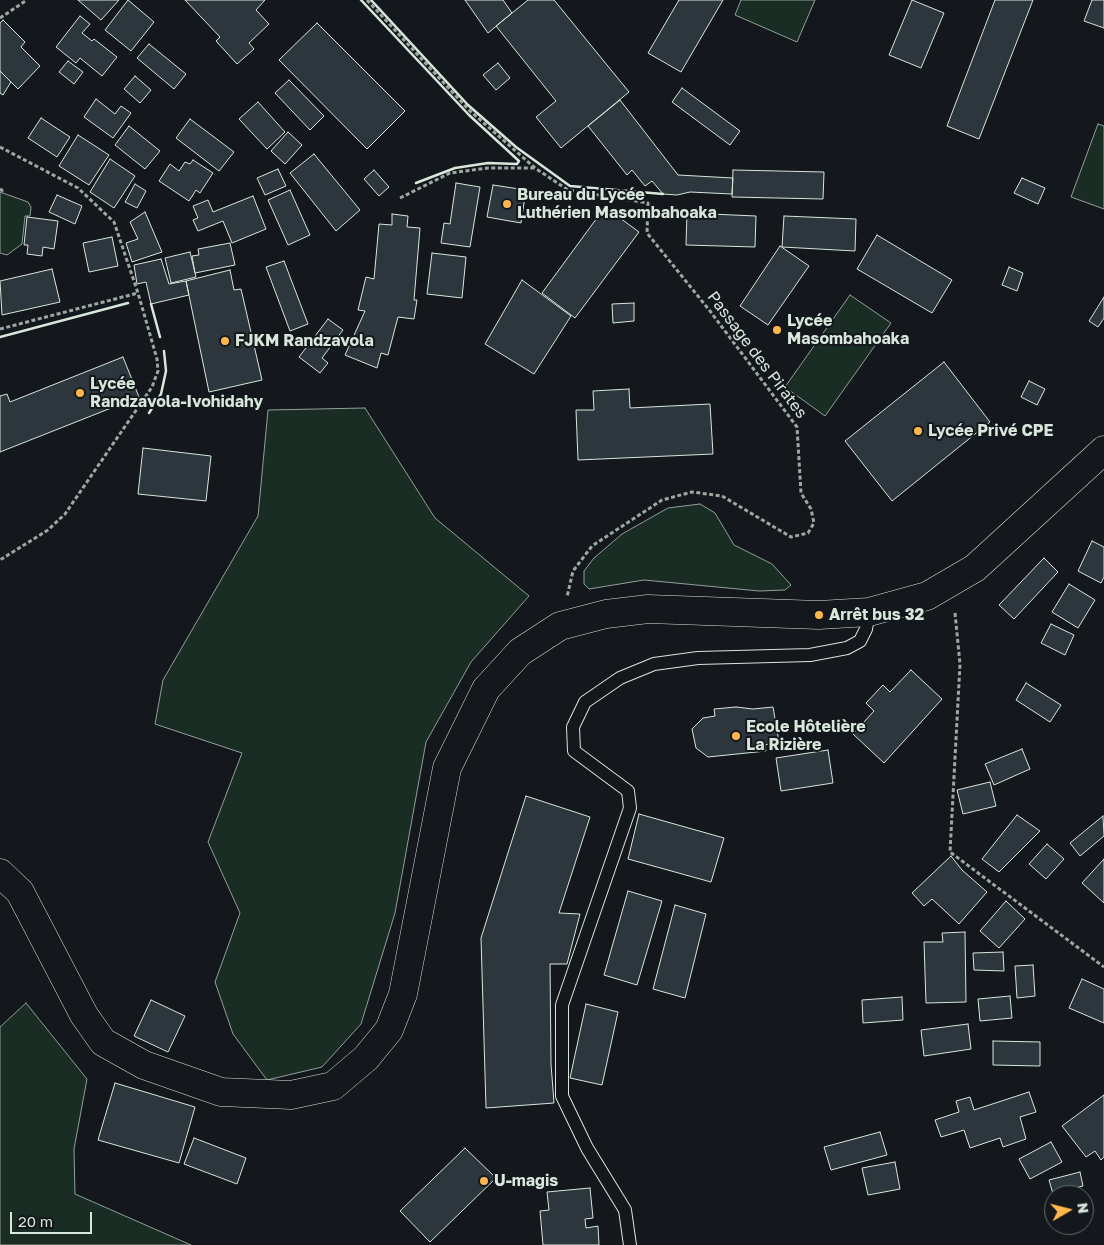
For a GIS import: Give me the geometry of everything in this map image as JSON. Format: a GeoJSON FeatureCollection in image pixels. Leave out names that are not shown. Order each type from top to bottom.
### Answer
{"type":"FeatureCollection","features":[{"type":"Feature","properties":{"kind":"street"},"geometry":{"type":"LineString","coordinates":[[0,872],[20,892],[84,1015],[103,1042],[144,1065],[221,1092],[291,1095],[333,1086],[366,1058],[389,1030],[403,994],[447,768],[486,690],[520,652],[560,626],[606,614],[648,609],[809,616],[869,612],[927,596],[975,568],[1104,450]]}},
{"type":"Feature","properties":{"kind":"lane"},"geometry":{"type":"LineString","coordinates":[[630,1245],[625,1210],[588,1148],[562,1096],[562,1005],[630,808],[628,791],[574,751],[573,727],[585,702],[620,678],[654,664],[698,658],[810,655],[846,648],[860,641],[869,612]]}},
{"type":"Feature","properties":{"kind":"path"},"geometry":{"type":"LineString","coordinates":[[0,17],[27,0]]}},
{"type":"Feature","properties":{"kind":"path"},"geometry":{"type":"LineString","coordinates":[[367,0],[469,110],[535,168]]}},
{"type":"Feature","properties":{"kind":"path"},"geometry":{"type":"LineString","coordinates":[[0,147],[78,188],[114,222],[138,293],[157,359],[158,371],[152,387],[65,514],[48,530],[0,560]]}},
{"type":"Feature","properties":{"kind":"path"},"geometry":{"type":"LineString","coordinates":[[400,198],[450,173],[488,168],[535,168]]}},
{"type":"Feature","properties":{"kind":"path","name":"Passage des Pirates"},"geometry":{"type":"LineString","coordinates":[[535,168],[568,190],[648,203],[647,233],[710,311],[797,427],[801,493],[811,509],[814,523],[808,534],[791,537],[722,496],[692,492],[662,500],[592,546],[573,571],[560,626]]}},
{"type":"Feature","properties":{"kind":"path"},"geometry":{"type":"LineString","coordinates":[[0,329],[138,293]]}},
{"type":"Feature","properties":{"kind":"path"},"geometry":{"type":"LineString","coordinates":[[952,582],[960,664],[950,852],[1104,967]]}},
{"type":"Feature","properties":{"kind":"green space"},"geometry":{"type":"Polygon","coordinates":[[[741,0],[815,0],[797,42],[735,15],[741,0]]]}},
{"type":"Feature","properties":{"kind":"green space"},"geometry":{"type":"Polygon","coordinates":[[[1098,124],[1104,126],[1104,209],[1071,197],[1098,124]]]}},
{"type":"Feature","properties":{"kind":"green space"},"geometry":{"type":"Polygon","coordinates":[[[0,192],[28,202],[31,207],[30,216],[25,216],[22,244],[7,255],[0,253],[0,192]]]}},
{"type":"Feature","properties":{"kind":"green space"},"geometry":{"type":"Polygon","coordinates":[[[850,295],[891,323],[825,416],[785,387],[850,295]]]}},
{"type":"Feature","properties":{"kind":"green space"},"geometry":{"type":"Polygon","coordinates":[[[365,408],[435,518],[529,596],[471,662],[426,742],[395,913],[361,1024],[322,1067],[267,1080],[233,1034],[215,982],[240,913],[208,842],[242,753],[155,724],[163,680],[258,516],[268,410],[365,408]]]}},
{"type":"Feature","properties":{"kind":"green space"},"geometry":{"type":"Polygon","coordinates":[[[700,504],[715,513],[734,545],[772,564],[791,585],[785,590],[759,591],[644,580],[589,589],[584,584],[584,571],[594,558],[622,534],[668,508],[700,504]]]}},
{"type":"Feature","properties":{"kind":"green space"},"geometry":{"type":"Polygon","coordinates":[[[26,1003],[87,1079],[74,1149],[75,1194],[191,1245],[0,1245],[0,1027],[26,1003]]]}},
{"type":"Feature","properties":{"kind":"building"},"geometry":{"type":"Polygon","coordinates":[[[78,0],[119,0],[101,20],[78,0]]]}},
{"type":"Feature","properties":{"kind":"building"},"geometry":{"type":"Polygon","coordinates":[[[128,0],[154,22],[131,51],[105,30],[128,0]]]}},
{"type":"Feature","properties":{"kind":"building"},"geometry":{"type":"Polygon","coordinates":[[[185,0],[265,0],[256,10],[269,24],[249,43],[254,49],[237,64],[216,41],[220,37],[185,0]]]}},
{"type":"Feature","properties":{"kind":"building"},"geometry":{"type":"Polygon","coordinates":[[[465,0],[503,0],[512,13],[488,33],[465,0]]]}},
{"type":"Feature","properties":{"kind":"building"},"geometry":{"type":"Polygon","coordinates":[[[528,0],[554,0],[629,92],[561,148],[536,117],[556,101],[496,26],[528,0]]]}},
{"type":"Feature","properties":{"kind":"building"},"geometry":{"type":"Polygon","coordinates":[[[679,0],[723,0],[681,72],[648,53],[679,0]]]}},
{"type":"Feature","properties":{"kind":"building"},"geometry":{"type":"Polygon","coordinates":[[[912,0],[944,13],[921,68],[889,55],[912,0]]]}},
{"type":"Feature","properties":{"kind":"building"},"geometry":{"type":"Polygon","coordinates":[[[995,0],[1033,0],[979,139],[947,126],[995,0]]]}},
{"type":"Feature","properties":{"kind":"building"},"geometry":{"type":"Polygon","coordinates":[[[1092,0],[1104,0],[1104,28],[1084,21],[1092,0]]]}},
{"type":"Feature","properties":{"kind":"building"},"geometry":{"type":"Polygon","coordinates":[[[80,16],[90,24],[82,33],[92,41],[94,39],[117,57],[102,76],[80,58],[76,63],[56,47],[80,16]]]}},
{"type":"Feature","properties":{"kind":"building"},"geometry":{"type":"Polygon","coordinates":[[[3,20],[25,42],[21,47],[40,66],[18,89],[0,71],[0,23],[3,20]]]}},
{"type":"Feature","properties":{"kind":"building"},"geometry":{"type":"Polygon","coordinates":[[[317,23],[405,111],[367,149],[279,60],[317,23]]]}},
{"type":"Feature","properties":{"kind":"building"},"geometry":{"type":"Polygon","coordinates":[[[149,44],[186,74],[174,89],[137,58],[149,44]]]}},
{"type":"Feature","properties":{"kind":"building"},"geometry":{"type":"Polygon","coordinates":[[[68,61],[83,72],[74,84],[59,72],[68,61]]]}},
{"type":"Feature","properties":{"kind":"building"},"geometry":{"type":"Polygon","coordinates":[[[498,63],[510,78],[496,90],[483,75],[498,63]]]}},
{"type":"Feature","properties":{"kind":"building"},"geometry":{"type":"Polygon","coordinates":[[[0,71],[11,82],[3,95],[0,93],[0,71]]]}},
{"type":"Feature","properties":{"kind":"building"},"geometry":{"type":"Polygon","coordinates":[[[135,76],[151,90],[140,103],[124,89],[135,76]]]}},
{"type":"Feature","properties":{"kind":"building"},"geometry":{"type":"Polygon","coordinates":[[[289,80],[324,116],[310,130],[275,93],[289,80]]]}},
{"type":"Feature","properties":{"kind":"building"},"geometry":{"type":"Polygon","coordinates":[[[682,88],[740,131],[730,145],[672,102],[682,88]]]}},
{"type":"Feature","properties":{"kind":"building"},"geometry":{"type":"Polygon","coordinates":[[[96,99],[115,114],[121,106],[131,113],[113,138],[84,117],[96,99]]]}},
{"type":"Feature","properties":{"kind":"building"},"geometry":{"type":"Polygon","coordinates":[[[620,100],[678,175],[733,178],[732,194],[690,192],[677,195],[663,194],[652,181],[645,186],[632,170],[627,175],[588,126],[620,100]]]}},
{"type":"Feature","properties":{"kind":"building"},"geometry":{"type":"Polygon","coordinates":[[[258,102],[285,132],[267,149],[239,119],[258,102]]]}},
{"type":"Feature","properties":{"kind":"building"},"geometry":{"type":"Polygon","coordinates":[[[41,118],[70,137],[57,157],[28,138],[41,118]]]}},
{"type":"Feature","properties":{"kind":"building"},"geometry":{"type":"Polygon","coordinates":[[[190,119],[234,152],[219,171],[176,138],[190,119]]]}},
{"type":"Feature","properties":{"kind":"building"},"geometry":{"type":"Polygon","coordinates":[[[129,126],[160,151],[145,169],[115,145],[129,126]]]}},
{"type":"Feature","properties":{"kind":"building"},"geometry":{"type":"Polygon","coordinates":[[[288,132],[302,145],[285,164],[271,151],[288,132]]]}},
{"type":"Feature","properties":{"kind":"building"},"geometry":{"type":"Polygon","coordinates":[[[78,135],[109,155],[89,185],[59,166],[78,135]]]}},
{"type":"Feature","properties":{"kind":"building"},"geometry":{"type":"Polygon","coordinates":[[[314,154],[360,210],[336,231],[290,173],[314,154]]]}},
{"type":"Feature","properties":{"kind":"building"},"geometry":{"type":"Polygon","coordinates":[[[110,159],[135,176],[114,208],[90,192],[110,159]]]}},
{"type":"Feature","properties":{"kind":"building"},"geometry":{"type":"Polygon","coordinates":[[[193,160],[213,173],[200,193],[196,190],[189,201],[159,181],[170,164],[179,171],[185,162],[190,164],[193,160]]]}},
{"type":"Feature","properties":{"kind":"building"},"geometry":{"type":"Polygon","coordinates":[[[278,169],[286,186],[265,195],[257,178],[278,169]]]}},
{"type":"Feature","properties":{"kind":"building"},"geometry":{"type":"Polygon","coordinates":[[[374,170],[389,187],[379,196],[364,179],[374,170]]]}},
{"type":"Feature","properties":{"kind":"building"},"geometry":{"type":"Polygon","coordinates":[[[733,170],[824,172],[823,199],[732,197],[733,170]]]}},
{"type":"Feature","properties":{"kind":"building"},"geometry":{"type":"Polygon","coordinates":[[[1022,178],[1045,188],[1038,204],[1014,193],[1022,178]]]}},
{"type":"Feature","properties":{"kind":"building"},"geometry":{"type":"Polygon","coordinates":[[[456,183],[480,187],[470,247],[441,243],[444,223],[450,224],[456,183]]]}},
{"type":"Feature","properties":{"kind":"building"},"geometry":{"type":"Polygon","coordinates":[[[135,184],[146,191],[137,208],[125,202],[135,184]]]}},
{"type":"Feature","properties":{"kind":"building","name":"Bureau du Lycée Luthérien Masombahoaka"},"geometry":{"type":"Polygon","coordinates":[[[493,185],[526,190],[521,223],[487,217],[493,185]]]}},
{"type":"Feature","properties":{"kind":"building"},"geometry":{"type":"Polygon","coordinates":[[[290,190],[310,235],[288,245],[268,200],[290,190]]]}},
{"type":"Feature","properties":{"kind":"building"},"geometry":{"type":"Polygon","coordinates":[[[57,195],[82,206],[75,224],[49,212],[57,195]]]}},
{"type":"Feature","properties":{"kind":"building"},"geometry":{"type":"Polygon","coordinates":[[[253,196],[266,229],[232,243],[223,221],[198,231],[193,220],[198,218],[193,206],[208,200],[213,212],[253,196]]]}},
{"type":"Feature","properties":{"kind":"building"},"geometry":{"type":"Polygon","coordinates":[[[605,207],[639,232],[575,318],[542,293],[605,207]]]}},
{"type":"Feature","properties":{"kind":"building"},"geometry":{"type":"Polygon","coordinates":[[[145,212],[162,252],[132,262],[126,243],[138,239],[130,222],[145,212]]]}},
{"type":"Feature","properties":{"kind":"building"},"geometry":{"type":"Polygon","coordinates":[[[687,213],[756,216],[755,247],[686,245],[687,213]]]}},
{"type":"Feature","properties":{"kind":"building"},"geometry":{"type":"Polygon","coordinates":[[[392,214],[408,216],[407,227],[420,228],[414,300],[417,300],[414,319],[398,317],[388,355],[381,353],[377,368],[345,355],[365,311],[358,310],[366,277],[374,279],[379,224],[392,225],[392,214]]]}},
{"type":"Feature","properties":{"kind":"building"},"geometry":{"type":"Polygon","coordinates":[[[784,216],[856,219],[855,251],[782,247],[784,216]]]}},
{"type":"Feature","properties":{"kind":"building"},"geometry":{"type":"Polygon","coordinates":[[[27,217],[58,221],[54,249],[43,247],[42,256],[27,254],[28,245],[24,245],[27,217]]]}},
{"type":"Feature","properties":{"kind":"building"},"geometry":{"type":"Polygon","coordinates":[[[877,235],[952,280],[932,313],[857,269],[877,235]]]}},
{"type":"Feature","properties":{"kind":"building"},"geometry":{"type":"Polygon","coordinates":[[[112,237],[118,266],[89,272],[83,243],[112,237]]]}},
{"type":"Feature","properties":{"kind":"building"},"geometry":{"type":"Polygon","coordinates":[[[230,243],[235,265],[195,273],[192,256],[199,255],[198,249],[230,243]]]}},
{"type":"Feature","properties":{"kind":"building"},"geometry":{"type":"Polygon","coordinates":[[[780,246],[809,266],[768,325],[740,306],[780,246]]]}},
{"type":"Feature","properties":{"kind":"building"},"geometry":{"type":"Polygon","coordinates":[[[190,252],[196,277],[171,283],[165,258],[190,252]]]}},
{"type":"Feature","properties":{"kind":"building"},"geometry":{"type":"Polygon","coordinates":[[[432,253],[466,257],[462,298],[427,294],[432,253]]]}},
{"type":"Feature","properties":{"kind":"building"},"geometry":{"type":"Polygon","coordinates":[[[161,259],[169,284],[186,281],[189,295],[151,304],[146,282],[137,284],[134,265],[161,259]]]}},
{"type":"Feature","properties":{"kind":"building"},"geometry":{"type":"Polygon","coordinates":[[[284,261],[308,324],[290,331],[266,267],[284,261]]]}},
{"type":"Feature","properties":{"kind":"building"},"geometry":{"type":"Polygon","coordinates":[[[1009,267],[1023,273],[1017,291],[1002,285],[1009,267]]]}},
{"type":"Feature","properties":{"kind":"building"},"geometry":{"type":"Polygon","coordinates":[[[52,269],[60,302],[2,315],[0,281],[52,269]]]}},
{"type":"Feature","properties":{"kind":"building","name":"FJKM Randzavola"},"geometry":{"type":"Polygon","coordinates":[[[230,270],[234,290],[241,289],[262,380],[209,392],[186,281],[230,270]]]}},
{"type":"Feature","properties":{"kind":"building"},"geometry":{"type":"Polygon","coordinates":[[[522,280],[571,316],[534,374],[485,344],[522,280]]]}},
{"type":"Feature","properties":{"kind":"building"},"geometry":{"type":"Polygon","coordinates":[[[1104,297],[1104,318],[1098,327],[1089,321],[1104,297]]]}},
{"type":"Feature","properties":{"kind":"building"},"geometry":{"type":"Polygon","coordinates":[[[634,303],[634,321],[613,323],[612,304],[634,303]]]}},
{"type":"Feature","properties":{"kind":"building"},"geometry":{"type":"Polygon","coordinates":[[[328,319],[343,330],[322,358],[328,363],[320,373],[299,357],[328,319]]]}},
{"type":"Feature","properties":{"kind":"building"},"geometry":{"type":"Polygon","coordinates":[[[123,357],[139,397],[0,452],[0,396],[7,394],[10,402],[123,357]]]}},
{"type":"Feature","properties":{"kind":"building","name":"Lycée Privé CPE"},"geometry":{"type":"Polygon","coordinates":[[[944,362],[990,422],[892,501],[845,441],[944,362]]]}},
{"type":"Feature","properties":{"kind":"building"},"geometry":{"type":"Polygon","coordinates":[[[1029,381],[1045,389],[1037,405],[1021,397],[1029,381]]]}},
{"type":"Feature","properties":{"kind":"building"},"geometry":{"type":"Polygon","coordinates":[[[629,389],[630,408],[710,404],[713,454],[578,460],[576,410],[594,410],[593,391],[629,389]]]}},
{"type":"Feature","properties":{"kind":"building"},"geometry":{"type":"Polygon","coordinates":[[[143,448],[211,456],[206,501],[138,494],[143,448]]]}},
{"type":"Feature","properties":{"kind":"building"},"geometry":{"type":"Polygon","coordinates":[[[1092,541],[1104,547],[1104,577],[1101,583],[1078,571],[1092,541]]]}},
{"type":"Feature","properties":{"kind":"building"},"geometry":{"type":"Polygon","coordinates":[[[1044,558],[1058,572],[1014,619],[999,605],[1044,558]]]}},
{"type":"Feature","properties":{"kind":"building"},"geometry":{"type":"Polygon","coordinates":[[[1069,584],[1095,600],[1078,628],[1052,612],[1069,584]]]}},
{"type":"Feature","properties":{"kind":"building"},"geometry":{"type":"Polygon","coordinates":[[[1051,624],[1074,635],[1065,655],[1041,643],[1051,624]]]}},
{"type":"Feature","properties":{"kind":"building"},"geometry":{"type":"Polygon","coordinates":[[[911,670],[942,699],[884,763],[853,734],[874,711],[866,703],[883,685],[890,692],[911,670]]]}},
{"type":"Feature","properties":{"kind":"building"},"geometry":{"type":"Polygon","coordinates":[[[1026,683],[1061,705],[1050,722],[1016,700],[1026,683]]]}},
{"type":"Feature","properties":{"kind":"building","name":"Ecole Hôtelière La Rizière"},"geometry":{"type":"Polygon","coordinates":[[[736,707],[753,709],[773,707],[779,742],[765,745],[766,751],[708,757],[696,748],[692,729],[703,718],[715,716],[714,709],[736,707]]]}},
{"type":"Feature","properties":{"kind":"building"},"geometry":{"type":"Polygon","coordinates":[[[1022,749],[1030,769],[994,785],[985,764],[1022,749]]]}},
{"type":"Feature","properties":{"kind":"building"},"geometry":{"type":"Polygon","coordinates":[[[828,750],[833,783],[781,791],[776,758],[828,750]]]}},
{"type":"Feature","properties":{"kind":"building"},"geometry":{"type":"Polygon","coordinates":[[[990,782],[996,806],[963,814],[957,790],[990,782]]]}},
{"type":"Feature","properties":{"kind":"building"},"geometry":{"type":"Polygon","coordinates":[[[526,796],[590,817],[559,913],[580,914],[567,964],[550,964],[551,1064],[554,1103],[486,1108],[481,938],[526,796]]]}},
{"type":"Feature","properties":{"kind":"building"},"geometry":{"type":"Polygon","coordinates":[[[639,814],[724,838],[711,882],[628,859],[639,814]]]}},
{"type":"Feature","properties":{"kind":"building"},"geometry":{"type":"Polygon","coordinates":[[[1017,815],[1040,831],[999,872],[982,859],[1017,815]]]}},
{"type":"Feature","properties":{"kind":"building"},"geometry":{"type":"Polygon","coordinates":[[[1103,816],[1104,836],[1080,856],[1070,843],[1103,816]]]}},
{"type":"Feature","properties":{"kind":"building"},"geometry":{"type":"Polygon","coordinates":[[[1047,844],[1064,859],[1046,879],[1029,864],[1047,844]]]}},
{"type":"Feature","properties":{"kind":"building"},"geometry":{"type":"Polygon","coordinates":[[[951,856],[962,870],[987,892],[959,924],[932,899],[924,906],[912,893],[951,856]]]}},
{"type":"Feature","properties":{"kind":"building"},"geometry":{"type":"Polygon","coordinates":[[[1104,859],[1104,903],[1082,883],[1104,859]]]}},
{"type":"Feature","properties":{"kind":"building"},"geometry":{"type":"Polygon","coordinates":[[[628,891],[662,901],[637,985],[604,975],[628,891]]]}},
{"type":"Feature","properties":{"kind":"building"},"geometry":{"type":"Polygon","coordinates":[[[1006,901],[1025,919],[999,948],[980,931],[1006,901]]]}},
{"type":"Feature","properties":{"kind":"building"},"geometry":{"type":"Polygon","coordinates":[[[675,905],[706,914],[685,998],[653,989],[675,905]]]}},
{"type":"Feature","properties":{"kind":"building"},"geometry":{"type":"Polygon","coordinates":[[[965,932],[966,1002],[926,1003],[924,942],[943,942],[942,933],[965,932]]]}},
{"type":"Feature","properties":{"kind":"building"},"geometry":{"type":"Polygon","coordinates":[[[1003,952],[1004,971],[974,970],[973,953],[1003,952]]]}},
{"type":"Feature","properties":{"kind":"building"},"geometry":{"type":"Polygon","coordinates":[[[1033,965],[1035,996],[1017,998],[1015,966],[1033,965]]]}},
{"type":"Feature","properties":{"kind":"building"},"geometry":{"type":"Polygon","coordinates":[[[1082,979],[1104,989],[1104,1023],[1069,1008],[1082,979]]]}},
{"type":"Feature","properties":{"kind":"building"},"geometry":{"type":"Polygon","coordinates":[[[1010,996],[1012,1018],[980,1021],[978,999],[1010,996]]]}},
{"type":"Feature","properties":{"kind":"building"},"geometry":{"type":"Polygon","coordinates":[[[902,997],[903,1020],[863,1023],[862,1000],[902,997]]]}},
{"type":"Feature","properties":{"kind":"building"},"geometry":{"type":"Polygon","coordinates":[[[151,1000],[185,1016],[168,1052],[134,1036],[151,1000]]]}},
{"type":"Feature","properties":{"kind":"building"},"geometry":{"type":"Polygon","coordinates":[[[586,1004],[618,1012],[602,1085],[570,1078],[586,1004]]]}},
{"type":"Feature","properties":{"kind":"building"},"geometry":{"type":"Polygon","coordinates":[[[968,1024],[971,1049],[924,1056],[921,1030],[968,1024]]]}},
{"type":"Feature","properties":{"kind":"building"},"geometry":{"type":"Polygon","coordinates":[[[993,1041],[1040,1042],[1040,1066],[993,1065],[993,1041]]]}},
{"type":"Feature","properties":{"kind":"building"},"geometry":{"type":"Polygon","coordinates":[[[115,1083],[195,1107],[179,1163],[98,1140],[115,1083]]]}},
{"type":"Feature","properties":{"kind":"building"},"geometry":{"type":"Polygon","coordinates":[[[1029,1092],[1036,1112],[1020,1117],[1026,1139],[1003,1147],[1000,1138],[970,1148],[964,1130],[941,1137],[935,1120],[959,1112],[956,1101],[970,1097],[974,1110],[1029,1092]]]}},
{"type":"Feature","properties":{"kind":"building"},"geometry":{"type":"Polygon","coordinates":[[[1104,1095],[1104,1157],[1101,1160],[1095,1151],[1086,1157],[1062,1126],[1104,1095]]]}},
{"type":"Feature","properties":{"kind":"building"},"geometry":{"type":"Polygon","coordinates":[[[880,1132],[887,1155],[831,1170],[824,1147],[880,1132]]]}},
{"type":"Feature","properties":{"kind":"building"},"geometry":{"type":"Polygon","coordinates":[[[194,1138],[246,1158],[237,1184],[184,1164],[194,1138]]]}},
{"type":"Feature","properties":{"kind":"building"},"geometry":{"type":"Polygon","coordinates":[[[1051,1142],[1062,1162],[1030,1179],[1019,1159],[1051,1142]]]}},
{"type":"Feature","properties":{"kind":"building"},"geometry":{"type":"Polygon","coordinates":[[[465,1148],[496,1178],[430,1242],[400,1211],[465,1148]]]}},
{"type":"Feature","properties":{"kind":"building"},"geometry":{"type":"Polygon","coordinates":[[[895,1162],[900,1189],[868,1195],[862,1168],[895,1162]]]}},
{"type":"Feature","properties":{"kind":"building"},"geometry":{"type":"Polygon","coordinates":[[[1080,1172],[1083,1185],[1050,1185],[1049,1180],[1080,1172]]]}},
{"type":"Feature","properties":{"kind":"building"},"geometry":{"type":"Polygon","coordinates":[[[590,1188],[593,1218],[585,1219],[586,1228],[598,1226],[599,1245],[543,1245],[540,1211],[549,1210],[547,1192],[590,1188]]]}},
{"type":"Feature","properties":{"kind":"wall"},"geometry":{"type":"LineString","coordinates":[[361,0],[469,115],[519,161],[517,164],[488,163],[455,168],[416,183]]}},
{"type":"Feature","properties":{"kind":"wall"},"geometry":{"type":"LineString","coordinates":[[371,0],[468,105],[516,147],[570,186],[663,194]]}},
{"type":"Feature","properties":{"kind":"wall"},"geometry":{"type":"LineString","coordinates":[[0,337],[128,303]]}},
{"type":"Feature","properties":{"kind":"wall"},"geometry":{"type":"LineString","coordinates":[[151,304],[160,337]]}},
{"type":"Feature","properties":{"kind":"wall"},"geometry":{"type":"LineString","coordinates":[[149,413],[161,394],[166,371],[164,351]]}},
{"type":"Feature","properties":{"kind":"place","name":"Bureau du Lycée Luthérien Masombahoaka"},"geometry":{"type":"Point","coordinates":[507,204]}},
{"type":"Feature","properties":{"kind":"place","name":"Lycée Masombahoaka"},"geometry":{"type":"Point","coordinates":[777,330]}},
{"type":"Feature","properties":{"kind":"place","name":"FJKM Randzavola"},"geometry":{"type":"Point","coordinates":[225,341]}},
{"type":"Feature","properties":{"kind":"place","name":"Lycée Randzavola-Ivohidahy"},"geometry":{"type":"Point","coordinates":[80,393]}},
{"type":"Feature","properties":{"kind":"place","name":"Lycée Privé CPE"},"geometry":{"type":"Point","coordinates":[918,431]}},
{"type":"Feature","properties":{"kind":"place","name":"Arrêt bus 32"},"geometry":{"type":"Point","coordinates":[819,615]}},
{"type":"Feature","properties":{"kind":"place","name":"Ecole Hôtelière La Rizière"},"geometry":{"type":"Point","coordinates":[736,736]}},
{"type":"Feature","properties":{"kind":"place","name":"U-magis"},"geometry":{"type":"Point","coordinates":[484,1181]}}]}
